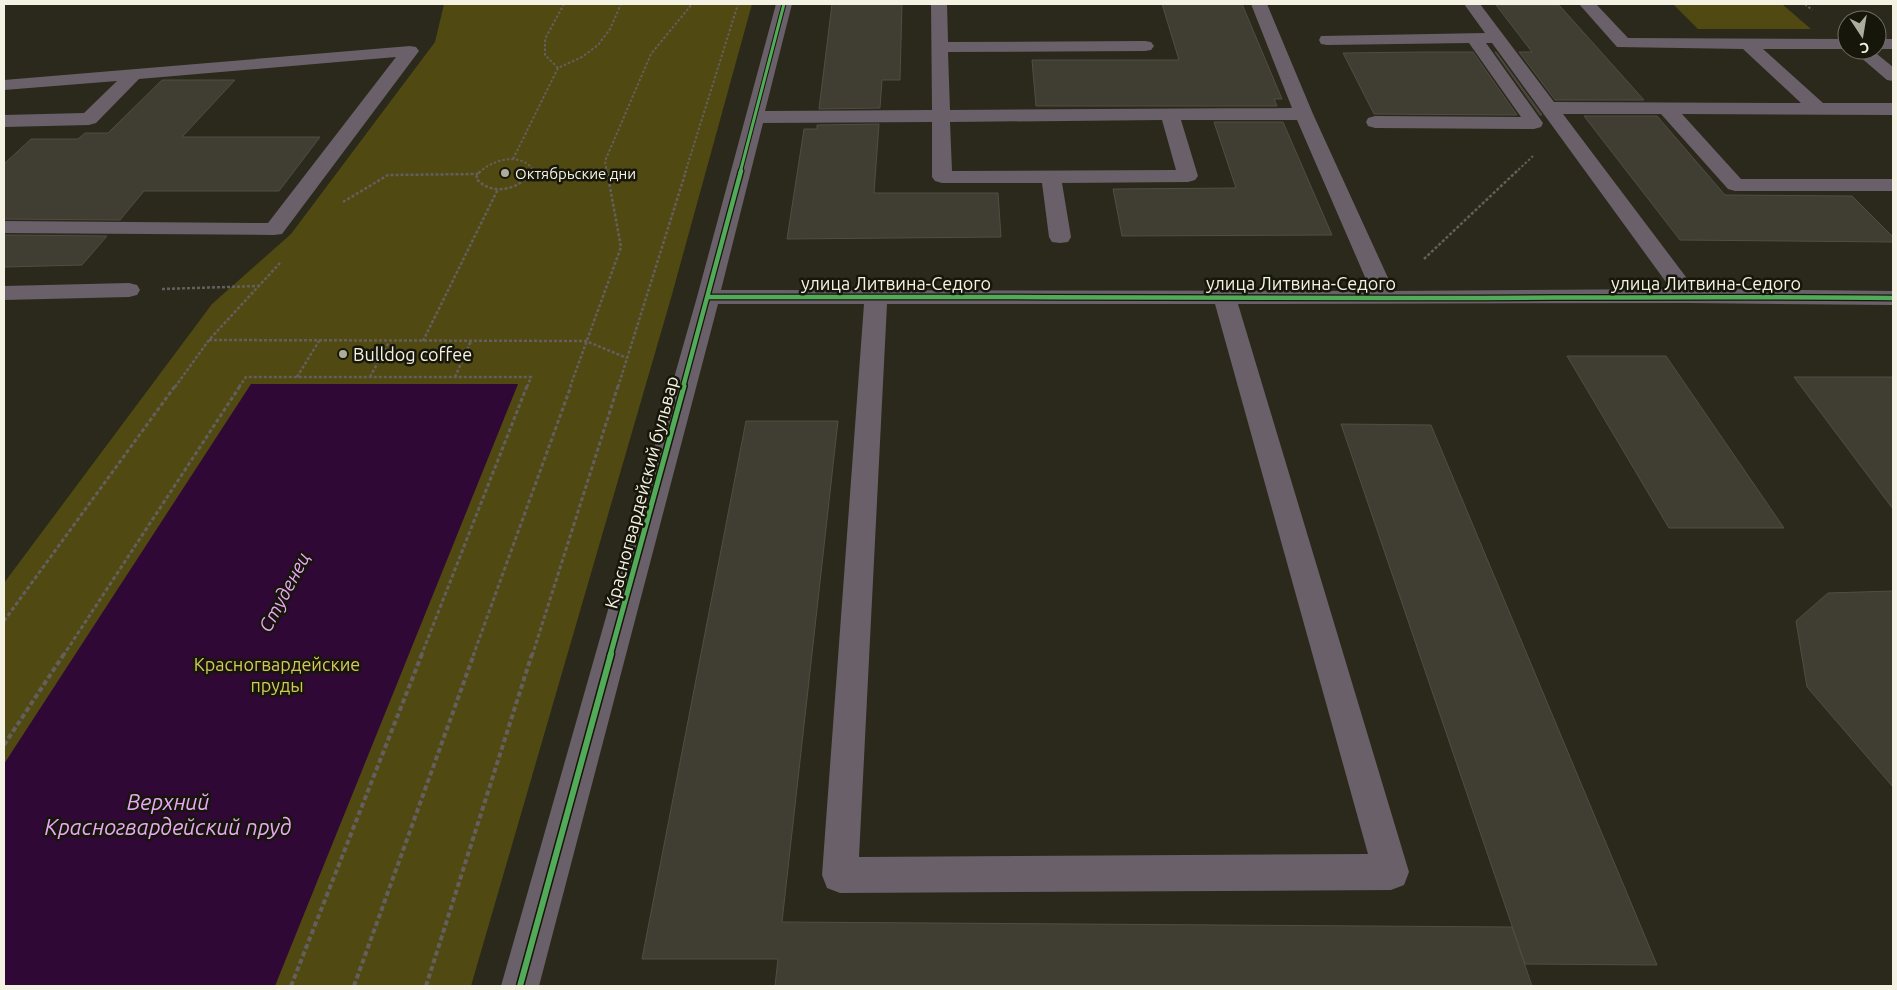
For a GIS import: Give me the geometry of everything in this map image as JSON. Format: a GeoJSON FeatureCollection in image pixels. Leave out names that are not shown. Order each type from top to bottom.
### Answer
{"type":"FeatureCollection","features":[{"type":"Feature","properties":{"kind":"street","name":"Красногвардейский бульвар"},"geometry":{"type":"LineString","coordinates":[[520,986],[708,297],[784,4]]}},
{"type":"Feature","properties":{"kind":"street"},"geometry":{"type":"LineString","coordinates":[[940,4],[942,177],[1188,176],[1170,115]]}},
{"type":"Feature","properties":{"kind":"street"},"geometry":{"type":"LineString","coordinates":[[1259,4],[1304,114],[1386,298]]}},
{"type":"Feature","properties":{"kind":"street"},"geometry":{"type":"LineString","coordinates":[[1472,4],[1688,296]]}},
{"type":"Feature","properties":{"kind":"street"},"geometry":{"type":"LineString","coordinates":[[1587,4],[1623,44],[1837,44]]}},
{"type":"Feature","properties":{"kind":"street"},"geometry":{"type":"LineString","coordinates":[[1375,122],[1534,123],[1474,38]]}},
{"type":"Feature","properties":{"kind":"street"},"geometry":{"type":"LineString","coordinates":[[1328,40],[1497,38]]}},
{"type":"Feature","properties":{"kind":"street"},"geometry":{"type":"LineString","coordinates":[[1748,44],[1818,109]]}},
{"type":"Feature","properties":{"kind":"street"},"geometry":{"type":"LineString","coordinates":[[940,47],[1145,46]]}},
{"type":"Feature","properties":{"kind":"street"},"geometry":{"type":"LineString","coordinates":[[4,85],[410,51],[274,229],[4,227]]}},
{"type":"Feature","properties":{"kind":"street"},"geometry":{"type":"LineString","coordinates":[[1873,60],[1893,76]]}},
{"type":"Feature","properties":{"kind":"street"},"geometry":{"type":"LineString","coordinates":[[4,122],[89,119],[134,74]]}},
{"type":"Feature","properties":{"kind":"street"},"geometry":{"type":"LineString","coordinates":[[1549,108],[1893,109]]}},
{"type":"Feature","properties":{"kind":"street"},"geometry":{"type":"LineString","coordinates":[[1667,108],[1735,185],[1893,185]]}},
{"type":"Feature","properties":{"kind":"street"},"geometry":{"type":"LineString","coordinates":[[754,117],[1304,114]]}},
{"type":"Feature","properties":{"kind":"street"},"geometry":{"type":"LineString","coordinates":[[1052,177],[1060,237]]}},
{"type":"Feature","properties":{"kind":"street"},"geometry":{"type":"LineString","coordinates":[[4,293],[129,290]]}},
{"type":"Feature","properties":{"kind":"street"},"geometry":{"type":"LineString","coordinates":[[876,296],[840,875],[1391,872],[1224,297]]}},
{"type":"Feature","properties":{"kind":"street","name":"улица Литвина-Седого"},"geometry":{"type":"LineString","coordinates":[[708,297],[1386,298],[1688,296],[1893,298]]}},
{"type":"Feature","properties":{"kind":"path"},"geometry":{"type":"LineString","coordinates":[[558,68],[545,55],[545,39],[564,4]]}},
{"type":"Feature","properties":{"kind":"path"},"geometry":{"type":"LineString","coordinates":[[513,159],[558,68],[586,57],[602,42],[621,4]]}},
{"type":"Feature","properties":{"kind":"path"},"geometry":{"type":"LineString","coordinates":[[354,986],[621,247],[605,161],[651,54],[692,4]]}},
{"type":"Feature","properties":{"kind":"path"},"geometry":{"type":"LineString","coordinates":[[426,986],[738,4]]}},
{"type":"Feature","properties":{"kind":"path"},"geometry":{"type":"LineString","coordinates":[[1424,259],[1546,144],[1576,144]]}},
{"type":"Feature","properties":{"kind":"path"},"geometry":{"type":"LineString","coordinates":[[513,159],[523,160],[530,164],[533,170],[530,176],[523,182],[498,189],[479,184],[476,178],[488,165],[499,160],[513,159]]}},
{"type":"Feature","properties":{"kind":"path"},"geometry":{"type":"LineString","coordinates":[[337,205],[388,175],[478,174]]}},
{"type":"Feature","properties":{"kind":"path"},"geometry":{"type":"LineString","coordinates":[[530,176],[608,176]]}},
{"type":"Feature","properties":{"kind":"path"},"geometry":{"type":"LineString","coordinates":[[423,341],[498,189]]}},
{"type":"Feature","properties":{"kind":"path"},"geometry":{"type":"LineString","coordinates":[[4,621],[209,340],[284,258]]}},
{"type":"Feature","properties":{"kind":"path"},"geometry":{"type":"LineString","coordinates":[[129,290],[259,286]]}},
{"type":"Feature","properties":{"kind":"path"},"geometry":{"type":"LineString","coordinates":[[209,340],[389,342],[586,341],[627,358]]}},
{"type":"Feature","properties":{"kind":"path"},"geometry":{"type":"LineString","coordinates":[[297,377],[319,341]]}},
{"type":"Feature","properties":{"kind":"path"},"geometry":{"type":"LineString","coordinates":[[370,377],[389,342]]}},
{"type":"Feature","properties":{"kind":"path"},"geometry":{"type":"LineString","coordinates":[[455,377],[471,342]]}},
{"type":"Feature","properties":{"kind":"path"},"geometry":{"type":"LineString","coordinates":[[4,745],[246,377],[531,377],[292,986]]}},
{"type":"Feature","properties":{"kind":"green space","name":"Красногвардейские пруды"},"geometry":{"type":"Polygon","coordinates":[[[444,4],[752,4],[671,298],[471,986],[4,986],[4,583],[212,304],[291,234],[435,42],[444,4]]]}},
{"type":"Feature","properties":{"kind":"green space"},"geometry":{"type":"Polygon","coordinates":[[[1673,4],[1782,4],[1811,29],[1698,29],[1673,4]]]}},
{"type":"Feature","properties":{"kind":"water","name":"Верхний Красногвардейский пруд"},"geometry":{"type":"Polygon","coordinates":[[[251,384],[518,384],[275,986],[4,986],[4,764],[251,384]]]}},
{"type":"Feature","properties":{"kind":"building"},"geometry":{"type":"Polygon","coordinates":[[[832,4],[902,4],[900,80],[882,80],[880,108],[819,109],[832,4]]]}},
{"type":"Feature","properties":{"kind":"building"},"geometry":{"type":"Polygon","coordinates":[[[1162,4],[1242,4],[1282,99],[1274,99],[1277,106],[1036,106],[1032,60],[1179,60],[1162,4]]]}},
{"type":"Feature","properties":{"kind":"building"},"geometry":{"type":"Polygon","coordinates":[[[1496,5],[1559,5],[1644,100],[1555,100],[1519,52],[1532,52],[1496,5]]]}},
{"type":"Feature","properties":{"kind":"building"},"geometry":{"type":"Polygon","coordinates":[[[1473,52],[1517,115],[1374,114],[1343,53],[1473,52]]]}},
{"type":"Feature","properties":{"kind":"building"},"geometry":{"type":"Polygon","coordinates":[[[1496,52],[1542,115],[1540,115],[1496,52]]]}},
{"type":"Feature","properties":{"kind":"building"},"geometry":{"type":"Polygon","coordinates":[[[162,80],[235,80],[182,137],[320,137],[279,191],[144,191],[120,220],[4,219],[4,164],[31,139],[78,139],[85,133],[108,133],[162,80]]]}},
{"type":"Feature","properties":{"kind":"building"},"geometry":{"type":"Polygon","coordinates":[[[1584,116],[1657,116],[1725,195],[1852,196],[1893,237],[1893,242],[1680,240],[1584,116]]]}},
{"type":"Feature","properties":{"kind":"building"},"geometry":{"type":"Polygon","coordinates":[[[1214,122],[1283,122],[1332,235],[1122,236],[1113,189],[1236,188],[1214,122]]]}},
{"type":"Feature","properties":{"kind":"building"},"geometry":{"type":"Polygon","coordinates":[[[879,124],[874,193],[998,193],[1001,237],[787,239],[804,129],[817,129],[817,125],[879,124]]]}},
{"type":"Feature","properties":{"kind":"building"},"geometry":{"type":"Polygon","coordinates":[[[4,235],[107,236],[82,265],[4,267],[4,235]]]}},
{"type":"Feature","properties":{"kind":"building"},"geometry":{"type":"Polygon","coordinates":[[[1567,356],[1666,356],[1784,528],[1669,528],[1567,356]]]}},
{"type":"Feature","properties":{"kind":"building"},"geometry":{"type":"Polygon","coordinates":[[[1794,377],[1893,377],[1893,509],[1794,377]]]}},
{"type":"Feature","properties":{"kind":"building"},"geometry":{"type":"Polygon","coordinates":[[[746,421],[838,421],[782,922],[1512,927],[1532,986],[775,986],[778,959],[642,959],[746,421]]]}},
{"type":"Feature","properties":{"kind":"building"},"geometry":{"type":"Polygon","coordinates":[[[1341,424],[1431,425],[1657,965],[1525,964],[1341,424]]]}},
{"type":"Feature","properties":{"kind":"building"},"geometry":{"type":"Polygon","coordinates":[[[1893,591],[1893,787],[1807,687],[1796,621],[1828,593],[1893,591]]]}},
{"type":"Feature","properties":{"kind":"cycle path"},"geometry":{"type":"LineString","coordinates":[[520,986],[708,297],[784,4]]}},
{"type":"Feature","properties":{"kind":"cycle path"},"geometry":{"type":"LineString","coordinates":[[708,297],[1068,296],[1386,298],[1688,296],[1893,298]]}},
{"type":"Feature","properties":{"kind":"place","name":"Октябрьские дни"},"geometry":{"type":"Point","coordinates":[505,173]}},
{"type":"Feature","properties":{"kind":"place","name":"Bulldog coffee"},"geometry":{"type":"Point","coordinates":[343,354]}},
{"type":"Feature","properties":{"kind":"water label","name":"Студенец"},"geometry":{"type":"Point","coordinates":[284,592]}}]}
